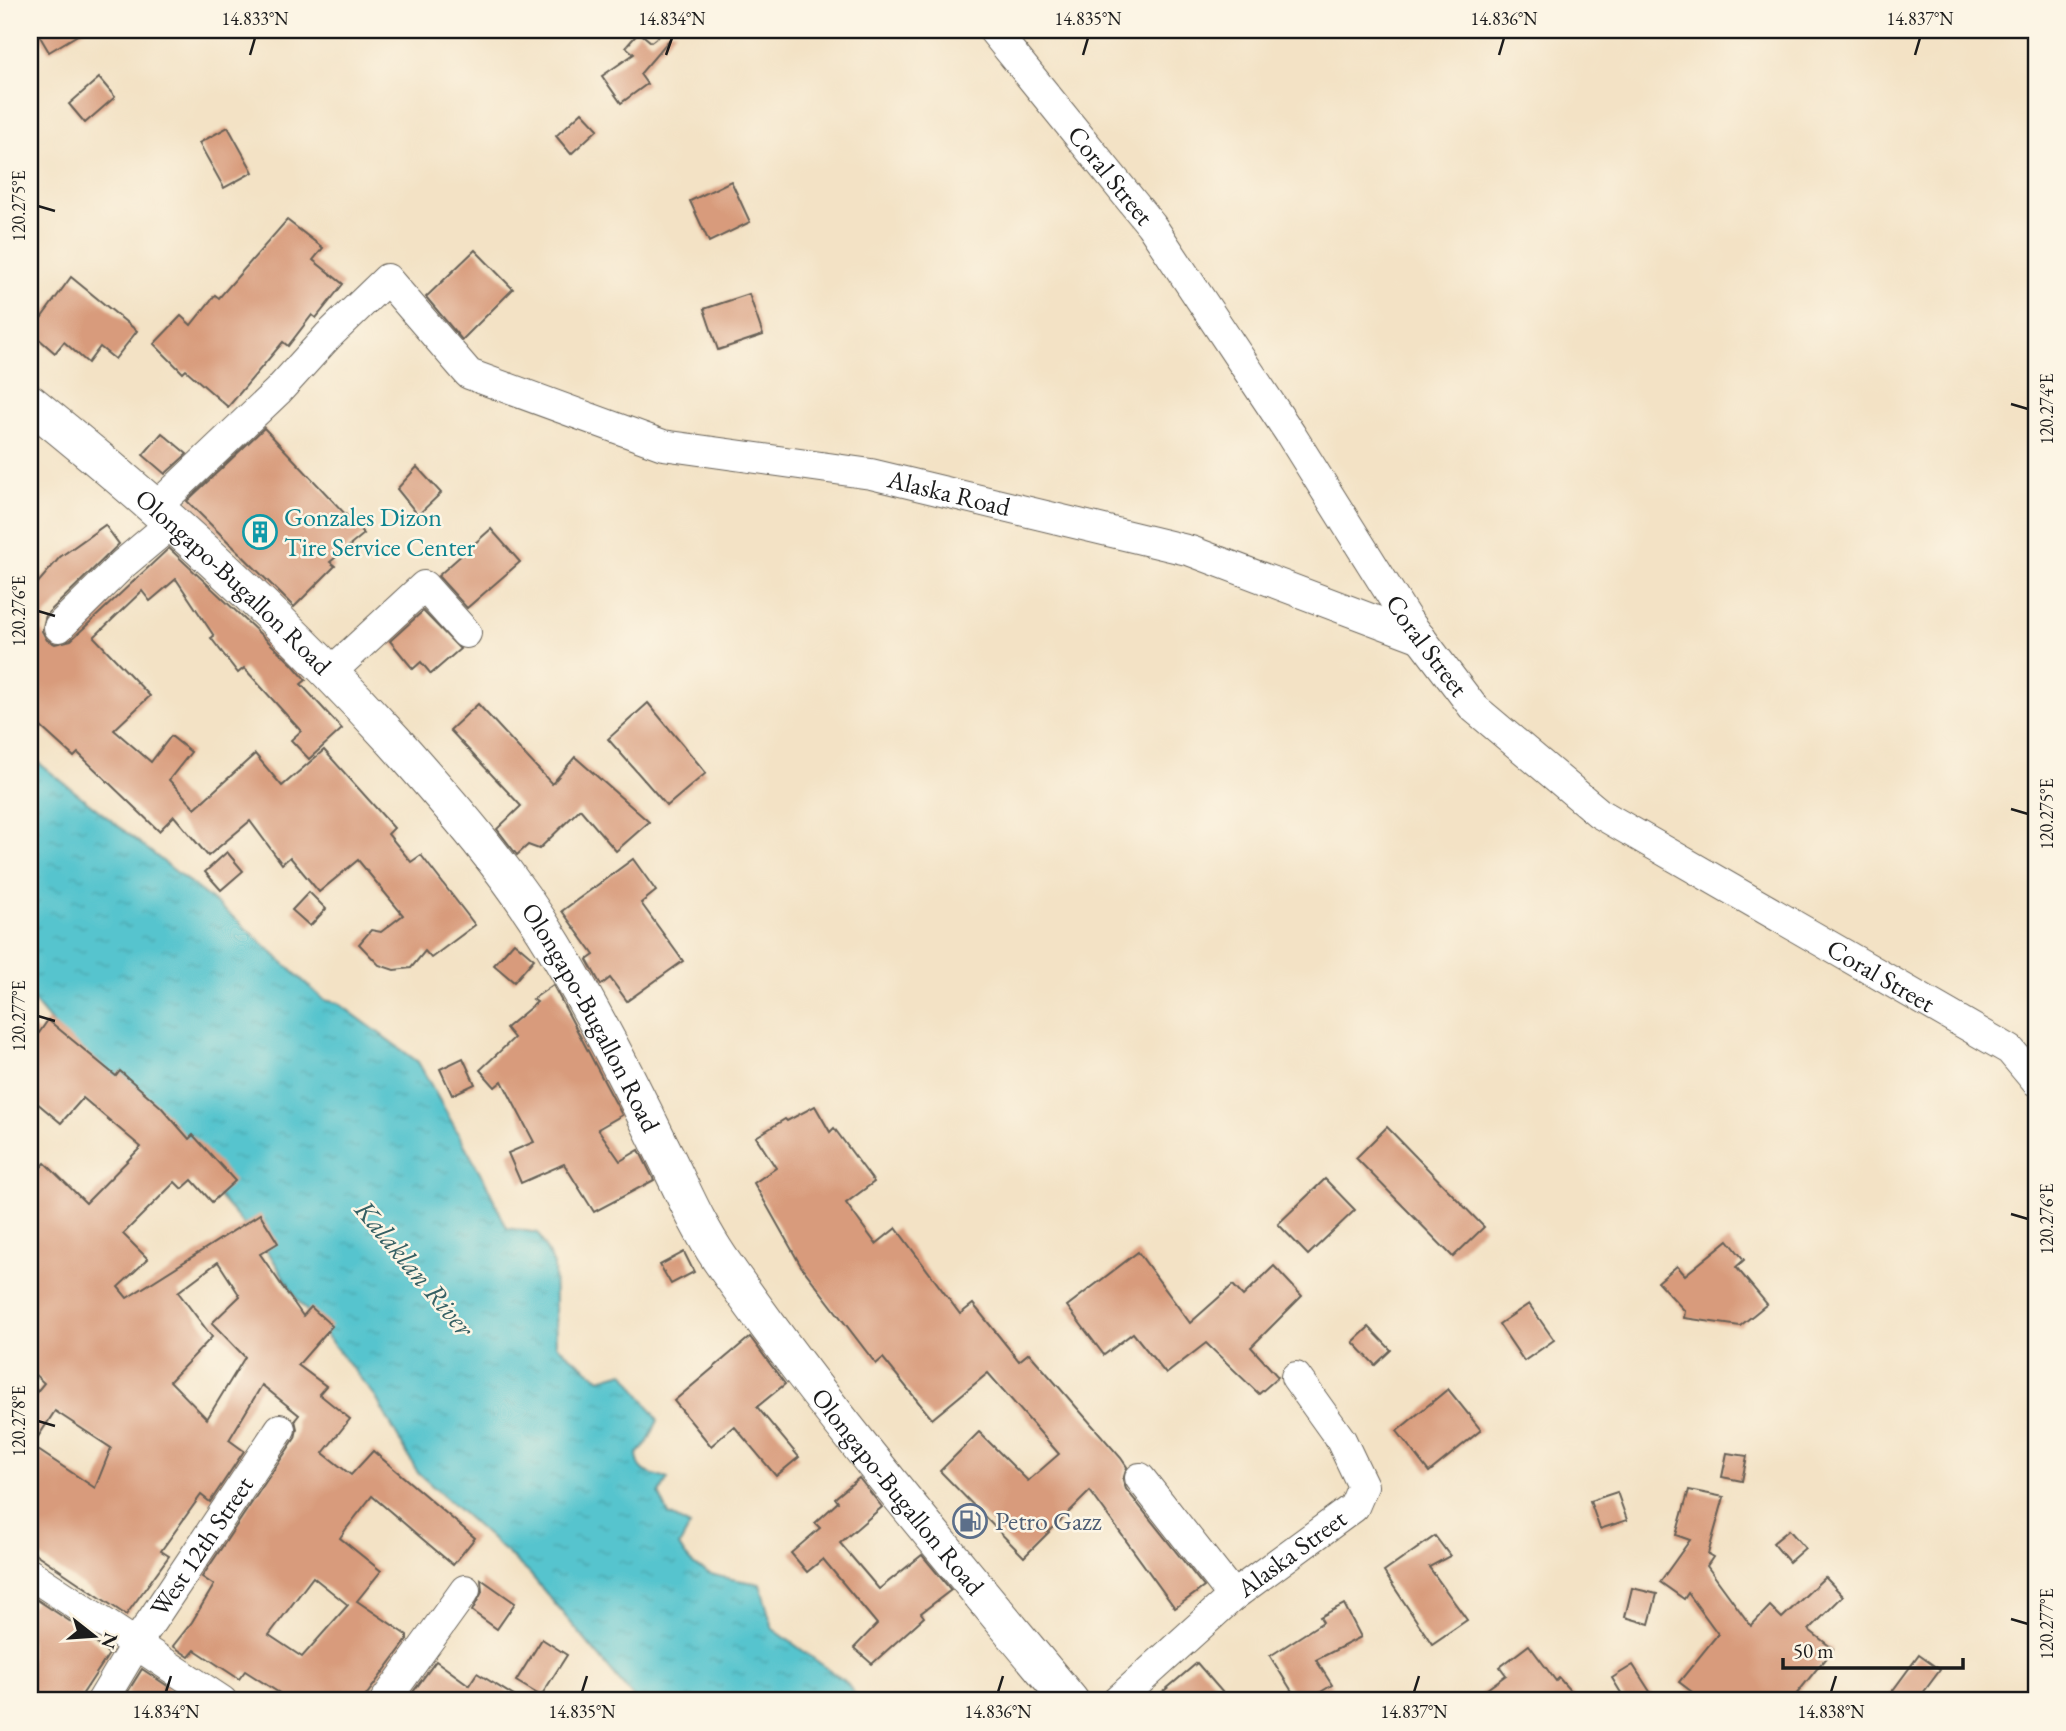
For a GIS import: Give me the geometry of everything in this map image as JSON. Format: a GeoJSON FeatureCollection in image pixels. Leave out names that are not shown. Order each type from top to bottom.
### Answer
{"type":"FeatureCollection","features":[{"type":"Feature","properties":{"kind":"main road","name":"Olongapo-Bugallon Road"},"geometry":{"type":"LineString","coordinates":[[30,404],[164,514],[331,672],[473,829],[552,943],[610,1043],[683,1195],[716,1254],[885,1477],[1070,1701]]}},
{"type":"Feature","properties":{"kind":"street","name":"Coral Street"},"geometry":{"type":"LineString","coordinates":[[993,30],[1151,225],[1291,435],[1421,638],[1473,707],[1599,813],[2010,1049],[2036,1081]]}},
{"type":"Feature","properties":{"kind":"street","name":"Alaska Road"},"geometry":{"type":"LineString","coordinates":[[164,514],[328,335],[387,279],[469,374],[663,445],[871,474],[1191,551],[1421,638]]}},
{"type":"Feature","properties":{"kind":"street"},"geometry":{"type":"LineString","coordinates":[[59,627],[123,564],[164,514]]}},
{"type":"Feature","properties":{"kind":"street"},"geometry":{"type":"LineString","coordinates":[[331,672],[424,586],[466,633]]}},
{"type":"Feature","properties":{"kind":"street","name":"Alaska Street"},"geometry":{"type":"LineString","coordinates":[[1117,1701],[1233,1596],[1354,1507],[1363,1486],[1341,1440],[1296,1377]]}},
{"type":"Feature","properties":{"kind":"street","name":"West 12th Street"},"geometry":{"type":"LineString","coordinates":[[102,1701],[136,1643],[280,1429]]}},
{"type":"Feature","properties":{"kind":"street"},"geometry":{"type":"LineString","coordinates":[[1140,1478],[1233,1596]]}},
{"type":"Feature","properties":{"kind":"street"},"geometry":{"type":"LineString","coordinates":[[30,1574],[222,1701]]}},
{"type":"Feature","properties":{"kind":"street"},"geometry":{"type":"LineString","coordinates":[[385,1701],[465,1590]]}},
{"type":"Feature","properties":{"kind":"water","name":"Kalaklan River"},"geometry":{"type":"Polygon","coordinates":[[[30,756],[238,921],[324,1000],[338,1003],[418,1062],[486,1183],[507,1228],[538,1233],[554,1265],[556,1345],[600,1379],[624,1372],[658,1420],[648,1442],[637,1454],[638,1461],[646,1472],[668,1479],[659,1494],[669,1515],[690,1526],[679,1546],[686,1557],[703,1571],[713,1575],[760,1584],[773,1629],[847,1683],[856,1696],[850,1701],[636,1701],[530,1574],[418,1473],[376,1398],[297,1299],[271,1256],[181,1153],[89,1067],[30,997],[30,756]]]}},
{"type":"Feature","properties":{"kind":"building"},"geometry":{"type":"Polygon","coordinates":[[[36,30],[86,30],[49,52],[36,30]]]}},
{"type":"Feature","properties":{"kind":"building"},"geometry":{"type":"Polygon","coordinates":[[[667,30],[676,32],[640,74],[647,84],[621,103],[602,76],[634,54],[626,47],[639,32],[651,42],[667,30]]]}},
{"type":"Feature","properties":{"kind":"building"},"geometry":{"type":"Polygon","coordinates":[[[99,78],[115,97],[85,123],[69,104],[99,78]]]}},
{"type":"Feature","properties":{"kind":"building"},"geometry":{"type":"Polygon","coordinates":[[[582,112],[598,129],[571,154],[556,136],[582,112]]]}},
{"type":"Feature","properties":{"kind":"building"},"geometry":{"type":"Polygon","coordinates":[[[228,127],[253,172],[224,188],[199,143],[228,127]]]}},
{"type":"Feature","properties":{"kind":"building"},"geometry":{"type":"Polygon","coordinates":[[[731,181],[750,222],[709,242],[690,201],[731,181]]]}},
{"type":"Feature","properties":{"kind":"building"},"geometry":{"type":"Polygon","coordinates":[[[287,220],[323,248],[313,260],[343,284],[316,318],[312,315],[288,346],[283,342],[228,407],[186,370],[183,373],[154,344],[181,316],[191,325],[215,295],[219,298],[287,220]]]}},
{"type":"Feature","properties":{"kind":"building"},"geometry":{"type":"Polygon","coordinates":[[[475,250],[513,289],[462,340],[426,297],[475,250]]]}},
{"type":"Feature","properties":{"kind":"building"},"geometry":{"type":"Polygon","coordinates":[[[71,277],[137,331],[115,359],[100,347],[88,363],[64,342],[55,353],[31,332],[71,277]]]}},
{"type":"Feature","properties":{"kind":"building"},"geometry":{"type":"Polygon","coordinates":[[[749,294],[763,335],[718,350],[704,309],[749,294]]]}},
{"type":"Feature","properties":{"kind":"building"},"geometry":{"type":"Polygon","coordinates":[[[264,428],[364,534],[330,562],[335,566],[294,607],[187,501],[264,428]]]}},
{"type":"Feature","properties":{"kind":"building"},"geometry":{"type":"Polygon","coordinates":[[[162,433],[187,454],[165,474],[143,455],[162,433]]]}},
{"type":"Feature","properties":{"kind":"building"},"geometry":{"type":"Polygon","coordinates":[[[417,467],[441,493],[418,515],[397,489],[417,467]]]}},
{"type":"Feature","properties":{"kind":"building"},"geometry":{"type":"Polygon","coordinates":[[[105,525],[119,544],[46,615],[42,631],[47,640],[55,644],[71,640],[169,548],[292,664],[306,680],[301,684],[342,729],[309,759],[291,740],[301,731],[244,668],[238,673],[211,638],[214,636],[176,579],[150,601],[142,591],[94,637],[150,696],[114,730],[151,762],[171,736],[191,752],[169,780],[195,808],[255,754],[282,786],[324,750],[394,828],[388,834],[411,862],[421,855],[475,925],[431,958],[425,951],[411,968],[394,970],[379,965],[359,944],[371,930],[381,932],[403,915],[358,860],[319,892],[290,857],[282,864],[250,821],[208,856],[174,816],[159,831],[78,753],[74,757],[41,727],[30,740],[30,592],[60,557],[105,525]]]}},
{"type":"Feature","properties":{"kind":"building"},"geometry":{"type":"Polygon","coordinates":[[[491,529],[520,562],[467,608],[438,576],[491,529]]]}},
{"type":"Feature","properties":{"kind":"building"},"geometry":{"type":"Polygon","coordinates":[[[423,611],[460,649],[431,674],[421,662],[413,669],[390,641],[423,611]]]}},
{"type":"Feature","properties":{"kind":"building"},"geometry":{"type":"Polygon","coordinates":[[[648,703],[706,773],[667,806],[608,739],[648,703]]]}},
{"type":"Feature","properties":{"kind":"building"},"geometry":{"type":"Polygon","coordinates":[[[478,704],[552,784],[575,757],[649,822],[616,851],[580,809],[539,849],[528,845],[517,855],[497,829],[521,806],[450,730],[478,704]]]}},
{"type":"Feature","properties":{"kind":"building"},"geometry":{"type":"Polygon","coordinates":[[[227,852],[243,871],[221,890],[205,872],[227,852]]]}},
{"type":"Feature","properties":{"kind":"building"},"geometry":{"type":"Polygon","coordinates":[[[633,859],[656,891],[641,903],[683,961],[627,1001],[610,978],[601,985],[587,960],[594,955],[562,911],[633,859]]]}},
{"type":"Feature","properties":{"kind":"building"},"geometry":{"type":"Polygon","coordinates":[[[309,892],[326,909],[310,926],[292,910],[309,892]]]}},
{"type":"Feature","properties":{"kind":"building"},"geometry":{"type":"Polygon","coordinates":[[[514,942],[534,959],[514,982],[494,965],[514,942]]]}},
{"type":"Feature","properties":{"kind":"building"},"geometry":{"type":"Polygon","coordinates":[[[553,985],[622,1115],[598,1129],[620,1161],[639,1150],[654,1180],[594,1212],[564,1164],[521,1183],[508,1153],[534,1142],[502,1081],[495,1087],[480,1070],[514,1038],[506,1028],[537,1002],[533,999],[553,985]]]}},
{"type":"Feature","properties":{"kind":"building"},"geometry":{"type":"Polygon","coordinates":[[[48,1020],[116,1076],[120,1071],[161,1107],[189,1139],[193,1135],[235,1181],[212,1202],[192,1180],[182,1189],[175,1182],[123,1234],[148,1259],[118,1287],[127,1298],[260,1214],[278,1243],[260,1254],[303,1316],[311,1307],[332,1326],[298,1365],[326,1386],[319,1394],[350,1419],[323,1453],[351,1475],[373,1451],[475,1538],[453,1565],[372,1496],[346,1529],[340,1538],[381,1571],[357,1601],[407,1635],[407,1640],[362,1701],[292,1701],[245,1671],[239,1679],[195,1650],[189,1657],[173,1646],[192,1622],[214,1585],[202,1577],[295,1438],[295,1420],[299,1415],[262,1385],[229,1440],[244,1451],[210,1502],[201,1495],[161,1551],[169,1556],[126,1615],[30,1550],[30,1400],[44,1383],[30,1370],[30,1179],[45,1163],[86,1203],[141,1147],[83,1098],[61,1123],[30,1097],[30,1025],[39,1033],[48,1020]],[[218,1262],[178,1292],[212,1337],[170,1381],[207,1419],[245,1357],[212,1323],[240,1296],[218,1262]],[[55,1411],[32,1446],[95,1488],[111,1448],[55,1411]],[[313,1577],[269,1635],[302,1657],[348,1605],[313,1577]]]}},
{"type":"Feature","properties":{"kind":"building"},"geometry":{"type":"Polygon","coordinates":[[[463,1058],[475,1084],[452,1095],[440,1069],[463,1058]]]}},
{"type":"Feature","properties":{"kind":"building"},"geometry":{"type":"Polygon","coordinates":[[[815,1106],[830,1132],[834,1128],[874,1182],[846,1203],[876,1244],[896,1228],[960,1314],[973,1304],[1019,1361],[1029,1353],[1121,1458],[1127,1467],[1123,1480],[1126,1489],[1204,1587],[1175,1608],[1090,1491],[1024,1557],[940,1471],[979,1432],[1028,1481],[1059,1454],[988,1373],[932,1419],[883,1358],[876,1364],[801,1266],[754,1183],[776,1168],[756,1137],[785,1119],[787,1121],[815,1106]]]}},
{"type":"Feature","properties":{"kind":"building"},"geometry":{"type":"Polygon","coordinates":[[[1387,1127],[1484,1227],[1453,1257],[1356,1158],[1387,1127]]]}},
{"type":"Feature","properties":{"kind":"building"},"geometry":{"type":"Polygon","coordinates":[[[1325,1179],[1355,1210],[1308,1255],[1278,1224],[1325,1179]]]}},
{"type":"Feature","properties":{"kind":"building"},"geometry":{"type":"Polygon","coordinates":[[[1728,1240],[1744,1260],[1736,1267],[1767,1304],[1740,1326],[1684,1318],[1685,1311],[1658,1282],[1677,1266],[1685,1275],[1728,1240]]]}},
{"type":"Feature","properties":{"kind":"building"},"geometry":{"type":"Polygon","coordinates":[[[684,1252],[694,1272],[671,1284],[660,1265],[684,1252]]]}},
{"type":"Feature","properties":{"kind":"building"},"geometry":{"type":"Polygon","coordinates":[[[1138,1252],[1190,1323],[1233,1285],[1243,1296],[1274,1266],[1302,1296],[1251,1347],[1278,1377],[1259,1394],[1206,1343],[1166,1374],[1133,1333],[1104,1355],[1067,1306],[1138,1252]]]}},
{"type":"Feature","properties":{"kind":"building"},"geometry":{"type":"Polygon","coordinates":[[[1529,1304],[1554,1340],[1524,1361],[1499,1324],[1529,1304]]]}},
{"type":"Feature","properties":{"kind":"building"},"geometry":{"type":"Polygon","coordinates":[[[1369,1327],[1391,1350],[1375,1365],[1353,1342],[1369,1327]]]}},
{"type":"Feature","properties":{"kind":"building"},"geometry":{"type":"Polygon","coordinates":[[[750,1337],[785,1384],[757,1407],[799,1457],[776,1476],[734,1426],[711,1446],[674,1401],[750,1337]]]}},
{"type":"Feature","properties":{"kind":"building"},"geometry":{"type":"Polygon","coordinates":[[[1448,1389],[1481,1430],[1429,1472],[1397,1431],[1448,1389]]]}},
{"type":"Feature","properties":{"kind":"building"},"geometry":{"type":"Polygon","coordinates":[[[1727,1453],[1747,1456],[1742,1481],[1722,1477],[1727,1453]]]}},
{"type":"Feature","properties":{"kind":"building"},"geometry":{"type":"Polygon","coordinates":[[[859,1478],[882,1507],[840,1543],[879,1589],[922,1555],[951,1590],[921,1613],[924,1617],[872,1664],[854,1648],[877,1624],[823,1559],[807,1572],[791,1553],[820,1528],[815,1523],[838,1502],[835,1498],[859,1478]]]}},
{"type":"Feature","properties":{"kind":"building"},"geometry":{"type":"Polygon","coordinates":[[[1689,1490],[1724,1497],[1708,1554],[1713,1557],[1707,1566],[1751,1626],[1770,1606],[1782,1618],[1825,1577],[1843,1596],[1809,1630],[1833,1649],[1791,1701],[1704,1701],[1679,1682],[1718,1634],[1688,1593],[1684,1599],[1660,1582],[1690,1540],[1676,1535],[1689,1490]]]}},
{"type":"Feature","properties":{"kind":"building"},"geometry":{"type":"Polygon","coordinates":[[[1617,1492],[1627,1520],[1600,1529],[1590,1501],[1617,1492]]]}},
{"type":"Feature","properties":{"kind":"building"},"geometry":{"type":"Polygon","coordinates":[[[1789,1530],[1805,1548],[1789,1562],[1773,1543],[1789,1530]]]}},
{"type":"Feature","properties":{"kind":"building"},"geometry":{"type":"Polygon","coordinates":[[[1435,1536],[1450,1556],[1429,1567],[1467,1620],[1432,1644],[1384,1572],[1435,1536]]]}},
{"type":"Feature","properties":{"kind":"building"},"geometry":{"type":"Polygon","coordinates":[[[481,1579],[515,1603],[497,1629],[472,1611],[482,1592],[481,1579]]]}},
{"type":"Feature","properties":{"kind":"building"},"geometry":{"type":"Polygon","coordinates":[[[1632,1588],[1657,1594],[1649,1624],[1625,1617],[1632,1588]]]}},
{"type":"Feature","properties":{"kind":"building"},"geometry":{"type":"Polygon","coordinates":[[[36,1599],[77,1626],[109,1654],[78,1701],[30,1701],[30,1607],[36,1599]]]}},
{"type":"Feature","properties":{"kind":"building"},"geometry":{"type":"Polygon","coordinates":[[[1344,1604],[1361,1637],[1316,1660],[1332,1685],[1306,1701],[1298,1701],[1270,1656],[1323,1622],[1320,1617],[1344,1604]]]}},
{"type":"Feature","properties":{"kind":"building"},"geometry":{"type":"Polygon","coordinates":[[[542,1639],[567,1655],[541,1696],[516,1681],[542,1639]]]}},
{"type":"Feature","properties":{"kind":"building"},"geometry":{"type":"Polygon","coordinates":[[[1529,1645],[1556,1681],[1559,1678],[1579,1701],[1471,1701],[1506,1675],[1500,1667],[1529,1645]]]}},
{"type":"Feature","properties":{"kind":"building"},"geometry":{"type":"Polygon","coordinates":[[[1919,1655],[1940,1670],[1917,1701],[1885,1701],[1919,1655]]]}},
{"type":"Feature","properties":{"kind":"building"},"geometry":{"type":"Polygon","coordinates":[[[436,1661],[469,1685],[477,1673],[522,1701],[408,1699],[436,1661]]]}},
{"type":"Feature","properties":{"kind":"building"},"geometry":{"type":"Polygon","coordinates":[[[1197,1663],[1230,1701],[1152,1701],[1197,1663]]]}},
{"type":"Feature","properties":{"kind":"building"},"geometry":{"type":"Polygon","coordinates":[[[1633,1665],[1656,1701],[1626,1701],[1612,1678],[1633,1665]]]}},
{"type":"Feature","properties":{"kind":"building"},"geometry":{"type":"Polygon","coordinates":[[[142,1669],[169,1687],[164,1701],[141,1701],[127,1693],[142,1669]]]}},
{"type":"Feature","properties":{"kind":"place","name":"Gonzales Dizon Tire Service Center"},"geometry":{"type":"Point","coordinates":[260,532]}},
{"type":"Feature","properties":{"kind":"place","name":"Petro Gazz"},"geometry":{"type":"Point","coordinates":[970,1521]}}]}
